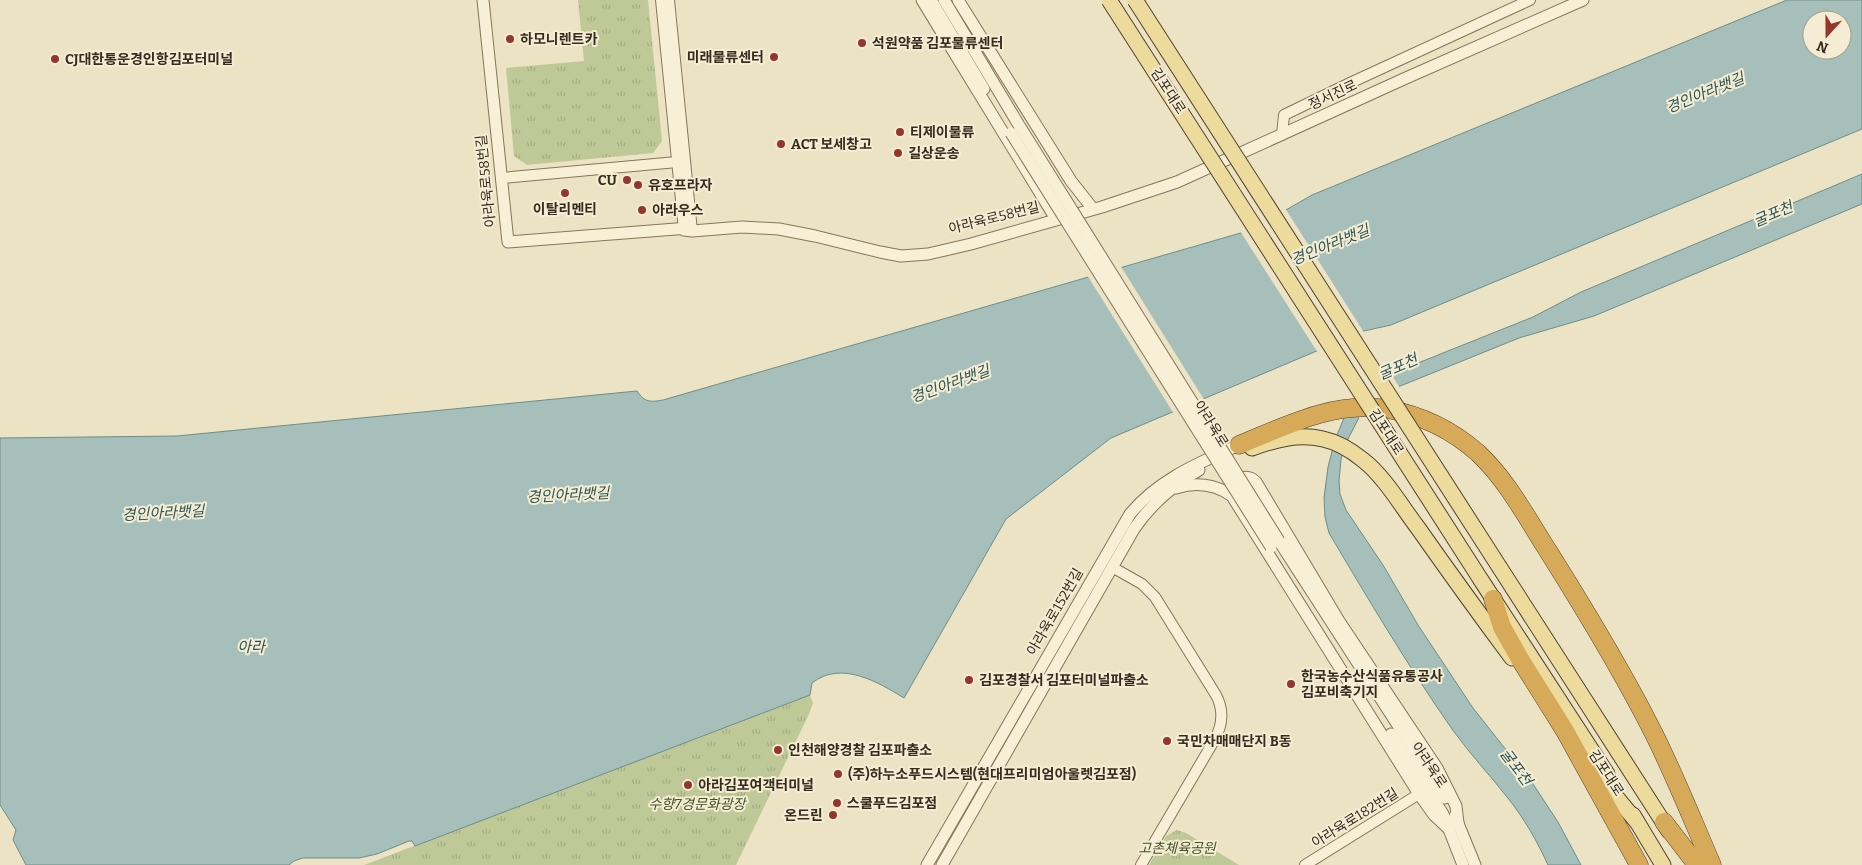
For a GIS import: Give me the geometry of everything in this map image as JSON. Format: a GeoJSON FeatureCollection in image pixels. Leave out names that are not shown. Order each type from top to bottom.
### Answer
{"type":"FeatureCollection","features":[{"type":"Feature","properties":{"kind":"highway"},"geometry":{"type":"LineString","coordinates":[[1241,448],[1302,420],[1334,411],[1368,408],[1404,413],[1438,426],[1464,442],[1499,476],[1602,637],[1655,735],[1712,865]]}},
{"type":"Feature","properties":{"kind":"highway"},"geometry":{"type":"LineString","coordinates":[[1493,598],[1502,627],[1565,730],[1639,865]]}},
{"type":"Feature","properties":{"kind":"highway"},"geometry":{"type":"LineString","coordinates":[[1664,822],[1698,865]]}},
{"type":"Feature","properties":{"kind":"main road","name":"김포대로"},"geometry":{"type":"LineString","coordinates":[[1109,0],[1663,865]]}},
{"type":"Feature","properties":{"kind":"main road","name":"김포대로"},"geometry":{"type":"LineString","coordinates":[[1135,0],[1664,822],[1689,865]]}},
{"type":"Feature","properties":{"kind":"main road"},"geometry":{"type":"LineString","coordinates":[[1241,448],[1283,438],[1324,439],[1343,447],[1363,460],[1375,471],[1598,777],[1637,822]]}},
{"type":"Feature","properties":{"kind":"street","name":"아라육로58번길"},"geometry":{"type":"LineString","coordinates":[[482,0],[508,242],[742,227],[779,229],[880,252],[915,256],[980,242],[1092,209]]}},
{"type":"Feature","properties":{"kind":"street"},"geometry":{"type":"LineString","coordinates":[[661,0],[677,162],[689,229]]}},
{"type":"Feature","properties":{"kind":"street"},"geometry":{"type":"LineString","coordinates":[[670,0],[689,229]]}},
{"type":"Feature","properties":{"kind":"street"},"geometry":{"type":"LineString","coordinates":[[922,0],[1056,219]]}},
{"type":"Feature","properties":{"kind":"street","name":"아라육로"},"geometry":{"type":"LineString","coordinates":[[931,0],[1015,130],[1275,544],[1450,806],[1463,865]]}},
{"type":"Feature","properties":{"kind":"street","name":"아라육로"},"geometry":{"type":"LineString","coordinates":[[944,0],[1015,130]]}},
{"type":"Feature","properties":{"kind":"street"},"geometry":{"type":"LineString","coordinates":[[958,0],[1071,181],[1092,209]]}},
{"type":"Feature","properties":{"kind":"street"},"geometry":{"type":"LineString","coordinates":[[1282,135],[1284,115],[1530,0]]}},
{"type":"Feature","properties":{"kind":"street","name":"정서진로"},"geometry":{"type":"LineString","coordinates":[[1092,209],[1176,182],[1583,0]]}},
{"type":"Feature","properties":{"kind":"street"},"geometry":{"type":"LineString","coordinates":[[501,178],[677,162]]}},
{"type":"Feature","properties":{"kind":"street"},"geometry":{"type":"LineString","coordinates":[[1044,198],[1065,190],[1071,181]]}},
{"type":"Feature","properties":{"kind":"street","name":"아라육로152번길"},"geometry":{"type":"LineString","coordinates":[[942,865],[1139,521],[1167,491],[1241,448]]}},
{"type":"Feature","properties":{"kind":"street","name":"아라육로152번길"},"geometry":{"type":"LineString","coordinates":[[927,865],[1130,514],[1148,495],[1170,478],[1193,465],[1241,448]]}},
{"type":"Feature","properties":{"kind":"street"},"geometry":{"type":"LineString","coordinates":[[1167,491],[1192,484],[1208,485],[1226,491],[1232,496],[1236,504],[1294,592],[1419,794],[1434,816],[1454,826],[1456,806],[1437,768],[1340,621],[1256,482],[1250,477],[1241,478],[1233,485],[1231,491],[1236,504]]}},
{"type":"Feature","properties":{"kind":"street"},"geometry":{"type":"LineString","coordinates":[[1112,567],[1142,584],[1155,597],[1216,695],[1222,713],[1215,739],[1141,865]]}},
{"type":"Feature","properties":{"kind":"street","name":"아라육로182번길"},"geometry":{"type":"LineString","coordinates":[[1305,865],[1419,794]]}},
{"type":"Feature","properties":{"kind":"street","name":"아라육로"},"geometry":{"type":"LineString","coordinates":[[1454,826],[1475,865]]}},
{"type":"Feature","properties":{"kind":"green space"},"geometry":{"type":"Polygon","coordinates":[[[578,0],[648,0],[662,141],[653,153],[527,165],[514,156],[506,68],[584,61],[578,0]]]}},
{"type":"Feature","properties":{"kind":"green space","name":"수향7경문화광장"},"geometry":{"type":"Polygon","coordinates":[[[810,695],[813,703],[809,714],[736,865],[364,865],[810,695]]]}},
{"type":"Feature","properties":{"kind":"green space","name":"고촌체육공원"},"geometry":{"type":"Polygon","coordinates":[[[1177,830],[1186,833],[1239,865],[1149,865],[1166,836],[1177,830]]]}},
{"type":"Feature","properties":{"kind":"water","name":"아라"},"geometry":{"type":"Polygon","coordinates":[[[1787,0],[1862,0],[1862,129],[1391,325],[1364,331],[1111,438],[1006,519],[904,698],[871,680],[859,676],[835,673],[823,676],[812,683],[810,695],[415,846],[412,841],[409,841],[377,854],[359,858],[303,858],[289,865],[26,865],[13,840],[16,830],[0,805],[0,438],[177,436],[637,391],[648,401],[663,400],[1251,230],[1312,195],[1787,0]]]}},
{"type":"Feature","properties":{"kind":"water","name":"굴포천"},"geometry":{"type":"Polygon","coordinates":[[[1862,174],[1862,204],[1594,316],[1519,338],[1383,393],[1362,412],[1348,439],[1341,459],[1339,481],[1340,494],[1346,510],[1473,708],[1533,784],[1558,822],[1581,865],[1548,865],[1535,838],[1519,813],[1459,738],[1420,681],[1329,533],[1325,517],[1324,498],[1328,467],[1335,440],[1346,413],[1378,379],[1533,317],[1581,292],[1862,174]]]}},
{"type":"Feature","properties":{"kind":"pier"},"geometry":{"type":"Polygon","coordinates":[[[1285,208],[1365,334],[1318,353],[1240,231],[1250,228],[1285,208]]]}},
{"type":"Feature","properties":{"kind":"pier"},"geometry":{"type":"Polygon","coordinates":[[[1120,265],[1205,401],[1174,414],[1087,275],[1120,265]]]}},
{"type":"Feature","properties":{"kind":"pier"},"geometry":{"type":"Polygon","coordinates":[[[1389,371],[1400,388],[1372,403],[1360,419],[1349,402],[1358,390],[1369,381],[1389,371]]]}},
{"type":"Feature","properties":{"kind":"place","name":"하모니렌트카"},"geometry":{"type":"Point","coordinates":[510,39]}},
{"type":"Feature","properties":{"kind":"place","name":"석원약품 김포물류센터"},"geometry":{"type":"Point","coordinates":[862,43]}},
{"type":"Feature","properties":{"kind":"place","name":"미래물류센터"},"geometry":{"type":"Point","coordinates":[774,57]}},
{"type":"Feature","properties":{"kind":"place","name":"CJ대한통운경인항김포터미널"},"geometry":{"type":"Point","coordinates":[55,59]}},
{"type":"Feature","properties":{"kind":"place","name":"티제이물류"},"geometry":{"type":"Point","coordinates":[900,132]}},
{"type":"Feature","properties":{"kind":"place","name":"ACT 보세창고"},"geometry":{"type":"Point","coordinates":[781,144]}},
{"type":"Feature","properties":{"kind":"place","name":"길상운송"},"geometry":{"type":"Point","coordinates":[898,153]}},
{"type":"Feature","properties":{"kind":"place","name":"CU"},"geometry":{"type":"Point","coordinates":[627,180]}},
{"type":"Feature","properties":{"kind":"place","name":"유호프라자"},"geometry":{"type":"Point","coordinates":[638,185]}},
{"type":"Feature","properties":{"kind":"place","name":"이탈리멘티"},"geometry":{"type":"Point","coordinates":[565,193]}},
{"type":"Feature","properties":{"kind":"place","name":"아라우스"},"geometry":{"type":"Point","coordinates":[642,210]}},
{"type":"Feature","properties":{"kind":"place","name":"김포경찰서 김포터미널파출소"},"geometry":{"type":"Point","coordinates":[969,680]}},
{"type":"Feature","properties":{"kind":"place","name":"한국농수산식품유통공사 김포비축기지"},"geometry":{"type":"Point","coordinates":[1291,684]}},
{"type":"Feature","properties":{"kind":"place","name":"국민차매매단지 B동"},"geometry":{"type":"Point","coordinates":[1167,741]}},
{"type":"Feature","properties":{"kind":"place","name":"인천해양경찰 김포파출소"},"geometry":{"type":"Point","coordinates":[778,750]}},
{"type":"Feature","properties":{"kind":"place","name":"(주)하누소푸드시스템(현대프리미엄아울렛김포점)"},"geometry":{"type":"Point","coordinates":[838,774]}},
{"type":"Feature","properties":{"kind":"place","name":"아라김포여객터미널"},"geometry":{"type":"Point","coordinates":[688,785]}},
{"type":"Feature","properties":{"kind":"place","name":"스쿨푸드김포점"},"geometry":{"type":"Point","coordinates":[837,803]}},
{"type":"Feature","properties":{"kind":"place","name":"온드린"},"geometry":{"type":"Point","coordinates":[833,815]}},
{"type":"Feature","properties":{"kind":"water label","name":"경인아라뱃길"},"geometry":{"type":"Point","coordinates":[1705,93]}},
{"type":"Feature","properties":{"kind":"water label","name":"경인아라뱃길"},"geometry":{"type":"Point","coordinates":[1330,245]}},
{"type":"Feature","properties":{"kind":"water label","name":"경인아라뱃길"},"geometry":{"type":"Point","coordinates":[950,384]}},
{"type":"Feature","properties":{"kind":"water label","name":"경인아라뱃길"},"geometry":{"type":"Point","coordinates":[568,495]}},
{"type":"Feature","properties":{"kind":"water label","name":"경인아라뱃길"},"geometry":{"type":"Point","coordinates":[163,513]}}]}
